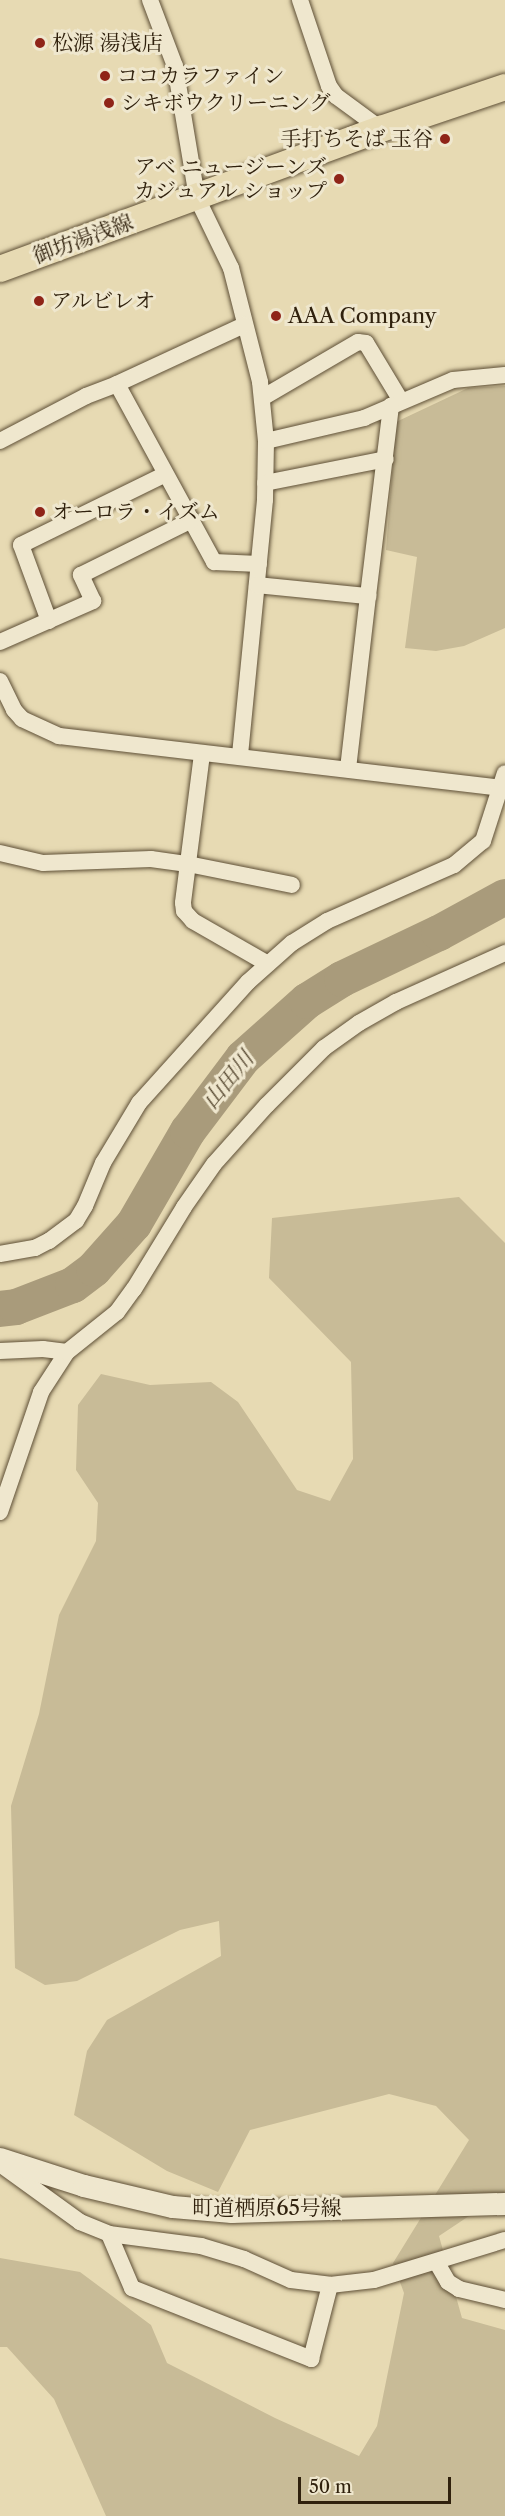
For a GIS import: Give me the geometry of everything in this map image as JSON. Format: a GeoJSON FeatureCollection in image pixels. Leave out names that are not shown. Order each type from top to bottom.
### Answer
{"type":"FeatureCollection","features":[{"type":"Feature","properties":{"kind":"main road","name":"御坊湯浅線"},"geometry":{"type":"LineString","coordinates":[[0,269],[381,129],[505,87]]}},
{"type":"Feature","properties":{"kind":"street"},"geometry":{"type":"LineString","coordinates":[[150,0],[176,66],[197,198],[231,268],[262,398],[266,441],[265,483],[240,757]]}},
{"type":"Feature","properties":{"kind":"street"},"geometry":{"type":"LineString","coordinates":[[300,0],[329,86],[336,96],[381,129]]}},
{"type":"Feature","properties":{"kind":"street"},"geometry":{"type":"LineString","coordinates":[[0,441],[86,396],[244,325]]}},
{"type":"Feature","properties":{"kind":"street"},"geometry":{"type":"LineString","coordinates":[[262,398],[357,342],[366,343],[396,403],[386,459],[348,768]]}},
{"type":"Feature","properties":{"kind":"street"},"geometry":{"type":"LineString","coordinates":[[266,441],[364,418],[453,380],[505,375]]}},
{"type":"Feature","properties":{"kind":"street"},"geometry":{"type":"LineString","coordinates":[[117,384],[214,562],[259,564]]}},
{"type":"Feature","properties":{"kind":"street"},"geometry":{"type":"LineString","coordinates":[[265,483],[386,459]]}},
{"type":"Feature","properties":{"kind":"street"},"geometry":{"type":"LineString","coordinates":[[49,621],[21,545],[165,474]]}},
{"type":"Feature","properties":{"kind":"street"},"geometry":{"type":"LineString","coordinates":[[0,642],[93,601],[81,575],[192,520]]}},
{"type":"Feature","properties":{"kind":"street"},"geometry":{"type":"LineString","coordinates":[[257,585],[368,596]]}},
{"type":"Feature","properties":{"kind":"street"},"geometry":{"type":"LineString","coordinates":[[0,681],[7,713],[59,736],[202,754],[504,783],[483,841],[454,865],[327,921],[292,943],[248,982],[139,1103],[103,1163],[85,1206],[76,1221],[49,1241],[35,1248],[0,1254]]}},
{"type":"Feature","properties":{"kind":"street"},"geometry":{"type":"LineString","coordinates":[[202,754],[183,903],[187,917],[268,964]]}},
{"type":"Feature","properties":{"kind":"street"},"geometry":{"type":"LineString","coordinates":[[0,853],[43,863],[151,859],[292,885]]}},
{"type":"Feature","properties":{"kind":"street"},"geometry":{"type":"LineString","coordinates":[[0,1512],[41,1392],[67,1352],[117,1312],[214,1164],[267,1105],[324,1048],[359,1023],[396,1002],[505,953]]}},
{"type":"Feature","properties":{"kind":"street"},"geometry":{"type":"LineString","coordinates":[[0,1350],[43,1349],[67,1352]]}},
{"type":"Feature","properties":{"kind":"street","name":"町道栖原65号線"},"geometry":{"type":"LineString","coordinates":[[0,2159],[84,2186],[173,2207],[232,2212],[505,2204]]}},
{"type":"Feature","properties":{"kind":"street"},"geometry":{"type":"LineString","coordinates":[[0,2164],[80,2222],[109,2234],[201,2246],[244,2259],[291,2280],[330,2285],[375,2280],[437,2263],[505,2240]]}},
{"type":"Feature","properties":{"kind":"street"},"geometry":{"type":"LineString","coordinates":[[109,2234],[132,2288],[311,2359],[330,2285]]}},
{"type":"Feature","properties":{"kind":"street"},"geometry":{"type":"LineString","coordinates":[[437,2263],[448,2282],[459,2289],[505,2300]]}},
{"type":"Feature","properties":{"kind":"shaded area"},"geometry":{"type":"Polygon","coordinates":[[[505,386],[505,628],[464,646],[436,651],[405,648],[417,557],[386,550],[396,422],[468,388],[505,386]]]}},
{"type":"Feature","properties":{"kind":"shaded area"},"geometry":{"type":"Polygon","coordinates":[[[459,1197],[505,1243],[505,2192],[439,2236],[462,2318],[505,2330],[505,2516],[106,2516],[54,2399],[7,2347],[0,2347],[0,2258],[80,2272],[151,2325],[167,2363],[275,2418],[359,2456],[377,2426],[404,2293],[393,2263],[469,2140],[436,2106],[389,2094],[250,2130],[218,2192],[167,2171],[74,2115],[87,2051],[107,2020],[221,1956],[219,1921],[180,1930],[77,1981],[45,1985],[15,1968],[11,1806],[39,1714],[59,1615],[96,1541],[98,1503],[76,1470],[78,1405],[101,1374],[150,1385],[211,1382],[238,1402],[297,1490],[330,1501],[353,1459],[351,1362],[269,1278],[272,1218],[459,1197]]]}},
{"type":"Feature","properties":{"kind":"waterway","name":"山田川"},"geometry":{"type":"LineString","coordinates":[[0,1309],[16,1307],[73,1285],[94,1269],[134,1224],[188,1131],[243,1058],[307,1001],[342,979],[439,933],[505,897]]}},
{"type":"Feature","properties":{"kind":"place","name":"松源 湯浅店"},"geometry":{"type":"Point","coordinates":[40,43]}},
{"type":"Feature","properties":{"kind":"place","name":"ココカラファイン"},"geometry":{"type":"Point","coordinates":[105,76]}},
{"type":"Feature","properties":{"kind":"place","name":"シキボウクリーニング"},"geometry":{"type":"Point","coordinates":[109,103]}},
{"type":"Feature","properties":{"kind":"place","name":"手打ちそば 玉谷"},"geometry":{"type":"Point","coordinates":[445,139]}},
{"type":"Feature","properties":{"kind":"place","name":"アベ ニュージーンズ カジュアル ショップ"},"geometry":{"type":"Point","coordinates":[339,179]}},
{"type":"Feature","properties":{"kind":"place","name":"アルビレオ"},"geometry":{"type":"Point","coordinates":[39,301]}},
{"type":"Feature","properties":{"kind":"place","name":"AAA Company"},"geometry":{"type":"Point","coordinates":[276,316]}},
{"type":"Feature","properties":{"kind":"place","name":"オーロラ・イズム"},"geometry":{"type":"Point","coordinates":[40,512]}}]}
